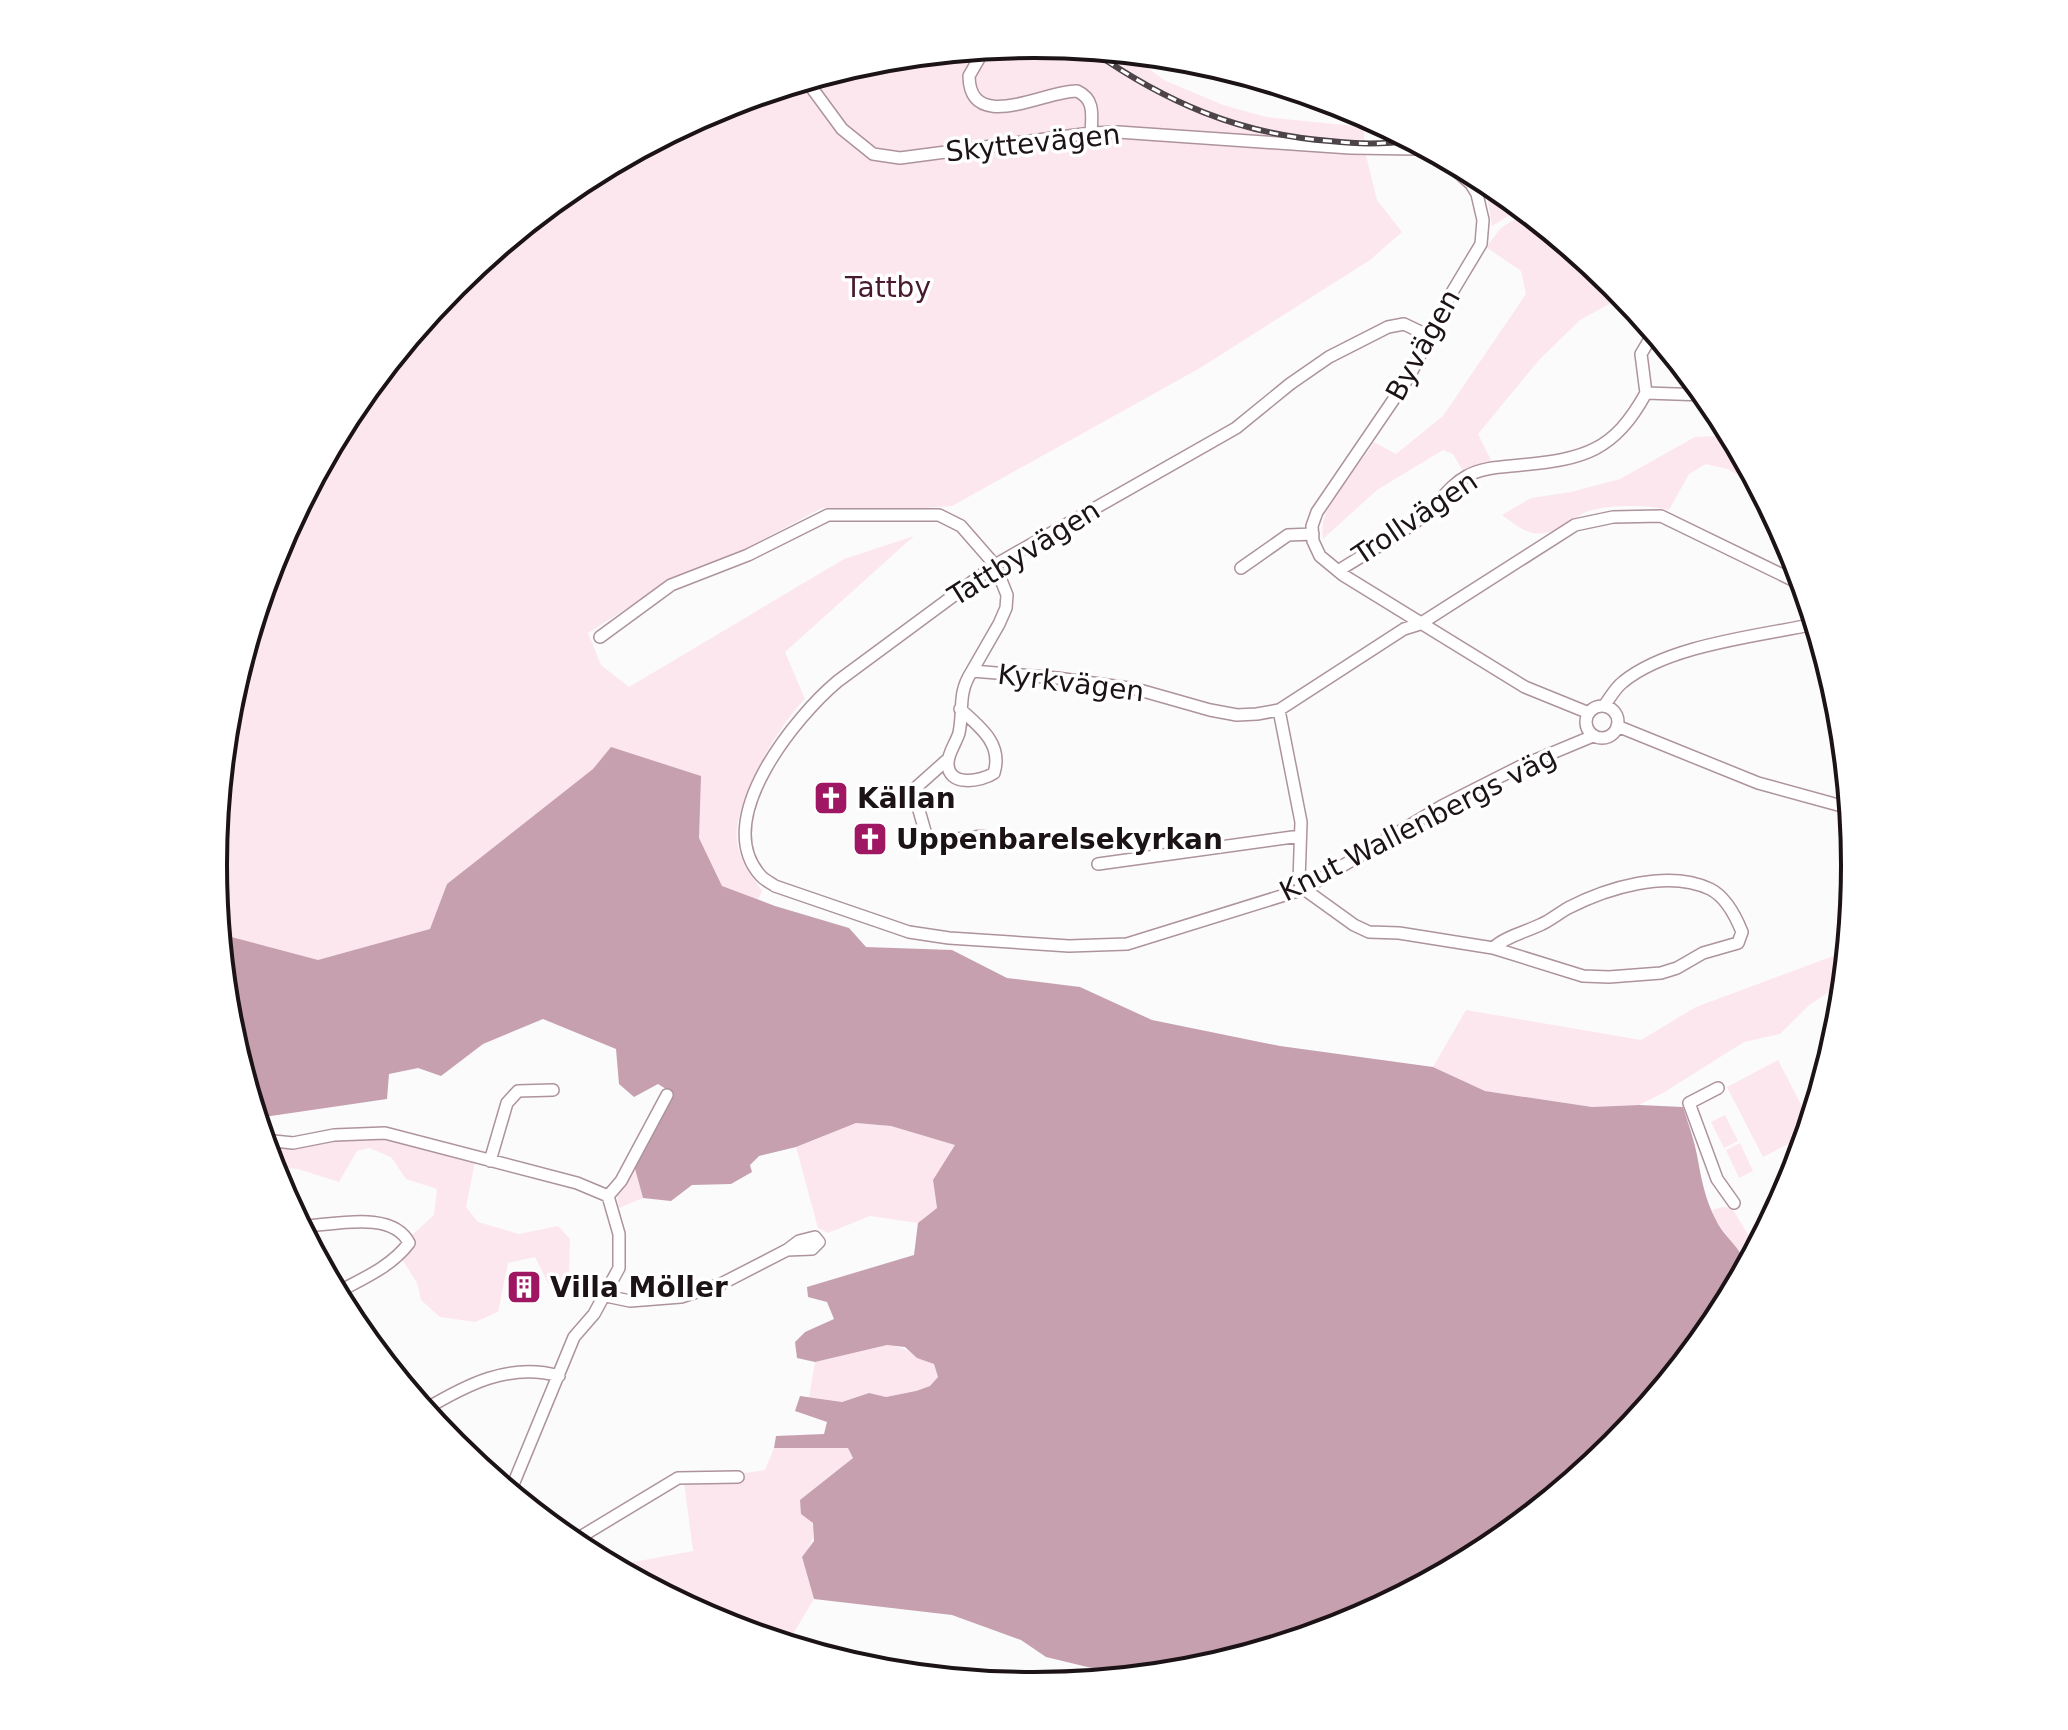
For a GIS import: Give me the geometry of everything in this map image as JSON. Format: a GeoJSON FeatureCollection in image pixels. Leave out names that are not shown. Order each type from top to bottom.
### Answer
{"type":"FeatureCollection","features":[{"type":"Feature","properties":{"kind":"street"},"geometry":{"type":"LineString","coordinates":[[978,60],[969,76],[972,93],[979,101],[995,107],[1077,91],[1091,105],[1091,133]]}},
{"type":"Feature","properties":{"kind":"street","name":"Skyttevägen"},"geometry":{"type":"LineString","coordinates":[[813,89],[842,129],[873,154],[900,158],[1091,133],[1406,149]]}},
{"type":"Feature","properties":{"kind":"street","name":"Byvägen"},"geometry":{"type":"LineString","coordinates":[[1313,534],[1312,526],[1317,512],[1409,377],[1481,244],[1483,220],[1474,189]]}},
{"type":"Feature","properties":{"kind":"street","name":"Tattbyvägen"},"geometry":{"type":"LineString","coordinates":[[775,886],[760,876],[746,845],[749,805],[786,736],[814,701],[995,565],[1236,428],[1303,375],[1388,327],[1404,324],[1429,336]]}},
{"type":"Feature","properties":{"kind":"street"},"geometry":{"type":"LineString","coordinates":[[1648,342],[1641,354],[1646,393],[1689,394]]}},
{"type":"Feature","properties":{"kind":"street","name":"Trollvägen"},"geometry":{"type":"LineString","coordinates":[[1338,571],[1427,513],[1466,476],[1492,468],[1563,461],[1618,435],[1646,393]]}},
{"type":"Feature","properties":{"kind":"street","name":"Kyrkvägen"},"geometry":{"type":"LineString","coordinates":[[600,637],[671,585],[748,555],[828,515],[939,515],[961,526],[995,565],[1004,583],[1006,608],[972,671],[1136,689],[1237,715],[1279,710],[1404,629],[1420,624],[1575,525],[1613,517],[1661,516],[1788,578]]}},
{"type":"Feature","properties":{"kind":"street"},"geometry":{"type":"LineString","coordinates":[[1241,568],[1288,535],[1313,534],[1320,556],[1338,571],[1525,687],[1589,713]]}},
{"type":"Feature","properties":{"kind":"street"},"geometry":{"type":"LineString","coordinates":[[1604,706],[1619,684],[1648,667],[1686,652],[1804,626]]}},
{"type":"Feature","properties":{"kind":"street"},"geometry":{"type":"LineString","coordinates":[[960,709],[990,738],[996,749],[998,761],[994,773],[976,781],[961,780],[948,769],[948,759],[959,734],[960,709],[966,681],[972,671]]}},
{"type":"Feature","properties":{"kind":"street"},"geometry":{"type":"LineString","coordinates":[[1604,706],[1614,711],[1617,726],[1607,738],[1593,736],[1587,727],[1589,713],[1604,706]]}},
{"type":"Feature","properties":{"kind":"street"},"geometry":{"type":"LineString","coordinates":[[1279,710],[1301,822],[1299,881],[1304,889],[1354,925],[1369,932],[1399,933],[1493,948],[1583,976],[1609,977],[1661,973],[1677,968],[1703,953],[1738,943],[1742,932],[1730,909],[1709,888],[1653,881],[1639,882],[1587,900],[1544,923],[1500,941],[1493,948]]}},
{"type":"Feature","properties":{"kind":"street"},"geometry":{"type":"LineString","coordinates":[[1617,726],[1758,783],[1838,805]]}},
{"type":"Feature","properties":{"kind":"street","name":"Knut Wallenbergs väg"},"geometry":{"type":"LineString","coordinates":[[775,886],[909,932],[949,938],[1089,947],[1139,941],[1304,889],[1442,806],[1521,766],[1593,736]]}},
{"type":"Feature","properties":{"kind":"street"},"geometry":{"type":"LineString","coordinates":[[948,759],[911,792],[922,815],[927,838],[931,842],[983,836]]}},
{"type":"Feature","properties":{"kind":"street"},"geometry":{"type":"LineString","coordinates":[[1098,864],[1300,836]]}},
{"type":"Feature","properties":{"kind":"street"},"geometry":{"type":"LineString","coordinates":[[1718,1088],[1689,1103],[1717,1179],[1734,1203]]}},
{"type":"Feature","properties":{"kind":"street"},"geometry":{"type":"LineString","coordinates":[[490,1161],[507,1103],[518,1091],[553,1090]]}},
{"type":"Feature","properties":{"kind":"street"},"geometry":{"type":"LineString","coordinates":[[608,1196],[621,1181],[667,1095]]}},
{"type":"Feature","properties":{"kind":"street"},"geometry":{"type":"LineString","coordinates":[[276,1141],[293,1143],[334,1135],[385,1133],[577,1183],[608,1196]]}},
{"type":"Feature","properties":{"kind":"street"},"geometry":{"type":"LineString","coordinates":[[514,1482],[574,1337],[606,1296],[619,1268],[621,1250],[608,1196]]}},
{"type":"Feature","properties":{"kind":"street"},"geometry":{"type":"LineString","coordinates":[[312,1226],[377,1223],[390,1225],[404,1233],[409,1243],[400,1255],[347,1287]]}},
{"type":"Feature","properties":{"kind":"street"},"geometry":{"type":"LineString","coordinates":[[606,1296],[630,1301],[681,1297],[721,1284],[787,1250]]}},
{"type":"Feature","properties":{"kind":"street"},"geometry":{"type":"LineString","coordinates":[[434,1404],[464,1386],[495,1376],[527,1370],[559,1376]]}},
{"type":"Feature","properties":{"kind":"street"},"geometry":{"type":"LineString","coordinates":[[584,1535],[678,1478],[738,1477]]}},
{"type":"Feature","properties":{"kind":"green space","name":"Tattby"},"geometry":{"type":"Polygon","coordinates":[[[1034,58],[1139,65],[1164,80],[1223,105],[1266,117],[1364,129],[1364,147],[1377,200],[1402,232],[1370,260],[1200,368],[952,506],[895,510],[822,508],[730,557],[665,584],[588,633],[601,665],[629,687],[844,559],[914,536],[785,652],[805,699],[759,766],[737,826],[740,855],[762,891],[758,900],[306,1027],[243,1021],[234,970],[227,865],[229,812],[234,760],[254,656],[288,556],[335,461],[363,417],[427,333],[502,258],[586,194],[677,141],[725,119],[825,85],[929,65],[1034,58]]]}},
{"type":"Feature","properties":{"kind":"green space"},"geometry":{"type":"Polygon","coordinates":[[[1487,198],[1510,215],[1492,226],[1487,198]]]}},
{"type":"Feature","properties":{"kind":"green space"},"geometry":{"type":"Polygon","coordinates":[[[1516,218],[1566,258],[1613,302],[1580,320],[1539,360],[1478,434],[1491,460],[1463,471],[1453,454],[1443,450],[1377,490],[1323,539],[1326,513],[1332,500],[1374,442],[1396,454],[1443,416],[1526,294],[1521,271],[1486,247],[1501,228],[1516,218]]]}},
{"type":"Feature","properties":{"kind":"green space"},"geometry":{"type":"Polygon","coordinates":[[[1717,436],[1740,476],[1706,464],[1689,474],[1669,510],[1628,506],[1595,509],[1546,533],[1525,530],[1502,515],[1531,498],[1571,492],[1620,479],[1695,437],[1717,436]]]}},
{"type":"Feature","properties":{"kind":"green space"},"geometry":{"type":"Polygon","coordinates":[[[1835,955],[1830,991],[1808,1006],[1780,1034],[1744,1042],[1639,1105],[1592,1107],[1485,1091],[1433,1067],[1466,1010],[1641,1040],[1696,1007],[1835,955]]]}},
{"type":"Feature","properties":{"kind":"green space"},"geometry":{"type":"Polygon","coordinates":[[[1778,1060],[1803,1108],[1791,1143],[1763,1157],[1727,1087],[1778,1060]]]}},
{"type":"Feature","properties":{"kind":"green space"},"geometry":{"type":"Polygon","coordinates":[[[1725,1115],[1738,1141],[1724,1148],[1711,1122],[1725,1115]]]}},
{"type":"Feature","properties":{"kind":"green space"},"geometry":{"type":"Polygon","coordinates":[[[856,1123],[891,1126],[956,1145],[933,1180],[937,1208],[918,1223],[870,1216],[828,1233],[818,1228],[796,1147],[856,1123]]]}},
{"type":"Feature","properties":{"kind":"green space"},"geometry":{"type":"Polygon","coordinates":[[[385,1137],[475,1161],[466,1207],[478,1222],[519,1234],[558,1226],[570,1239],[569,1274],[554,1295],[535,1257],[508,1263],[498,1312],[475,1322],[440,1317],[421,1300],[417,1283],[402,1259],[416,1245],[412,1235],[434,1215],[437,1189],[406,1179],[391,1157],[369,1148],[357,1151],[339,1182],[286,1168],[278,1147],[293,1149],[345,1139],[385,1137]]]}},
{"type":"Feature","properties":{"kind":"green space"},"geometry":{"type":"Polygon","coordinates":[[[1740,1143],[1753,1171],[1739,1178],[1726,1150],[1740,1143]]]}},
{"type":"Feature","properties":{"kind":"green space"},"geometry":{"type":"Polygon","coordinates":[[[634,1165],[643,1198],[619,1208],[617,1194],[634,1165]]]}},
{"type":"Feature","properties":{"kind":"green space"},"geometry":{"type":"Polygon","coordinates":[[[1732,1208],[1750,1238],[1741,1254],[1719,1225],[1712,1210],[1732,1208]]]}},
{"type":"Feature","properties":{"kind":"green space"},"geometry":{"type":"Polygon","coordinates":[[[887,1345],[906,1350],[934,1364],[938,1377],[930,1386],[886,1397],[869,1393],[842,1402],[809,1397],[815,1362],[887,1345]]]}},
{"type":"Feature","properties":{"kind":"green space"},"geometry":{"type":"Polygon","coordinates":[[[774,1448],[848,1448],[853,1458],[800,1500],[813,1529],[802,1558],[814,1599],[793,1635],[725,1611],[628,1563],[693,1551],[684,1482],[765,1470],[774,1448]]]}},
{"type":"Feature","properties":{"kind":"shaded area"},"geometry":{"type":"Polygon","coordinates":[[[611,747],[701,776],[699,838],[722,886],[849,928],[866,947],[952,950],[1007,978],[1080,987],[1152,1020],[1280,1046],[1433,1067],[1485,1091],[1592,1107],[1683,1107],[1709,1204],[1720,1227],[1741,1255],[1674,1356],[1605,1436],[1566,1472],[1482,1536],[1391,1589],[1343,1611],[1243,1645],[1139,1665],[1096,1669],[1046,1657],[1021,1640],[952,1615],[814,1599],[802,1557],[814,1541],[813,1523],[801,1514],[800,1500],[853,1458],[848,1448],[774,1448],[776,1436],[824,1434],[827,1422],[795,1411],[800,1396],[842,1402],[869,1393],[886,1397],[930,1386],[938,1377],[934,1364],[917,1358],[905,1347],[887,1345],[815,1362],[797,1358],[795,1342],[805,1332],[834,1319],[827,1302],[808,1297],[807,1287],[914,1255],[918,1223],[937,1208],[933,1180],[955,1145],[891,1126],[856,1123],[796,1147],[759,1156],[750,1165],[752,1172],[731,1184],[692,1185],[671,1201],[643,1198],[634,1165],[674,1094],[658,1084],[634,1097],[619,1084],[616,1049],[543,1019],[483,1044],[441,1076],[418,1068],[389,1074],[387,1099],[268,1116],[254,1074],[231,937],[318,960],[430,929],[447,884],[593,769],[611,747]]]}},
{"type":"Feature","properties":{"kind":"railway"},"geometry":{"type":"LineString","coordinates":[[1109,62],[1175,100],[1233,123],[1296,137],[1360,143],[1392,142]]}},
{"type":"Feature","properties":{"kind":"place","name":"Källan"},"geometry":{"type":"Point","coordinates":[831,798]}},
{"type":"Feature","properties":{"kind":"place","name":"Uppenbarelsekyrkan"},"geometry":{"type":"Point","coordinates":[870,839]}},
{"type":"Feature","properties":{"kind":"place","name":"Villa Möller"},"geometry":{"type":"Point","coordinates":[524,1287]}}]}
